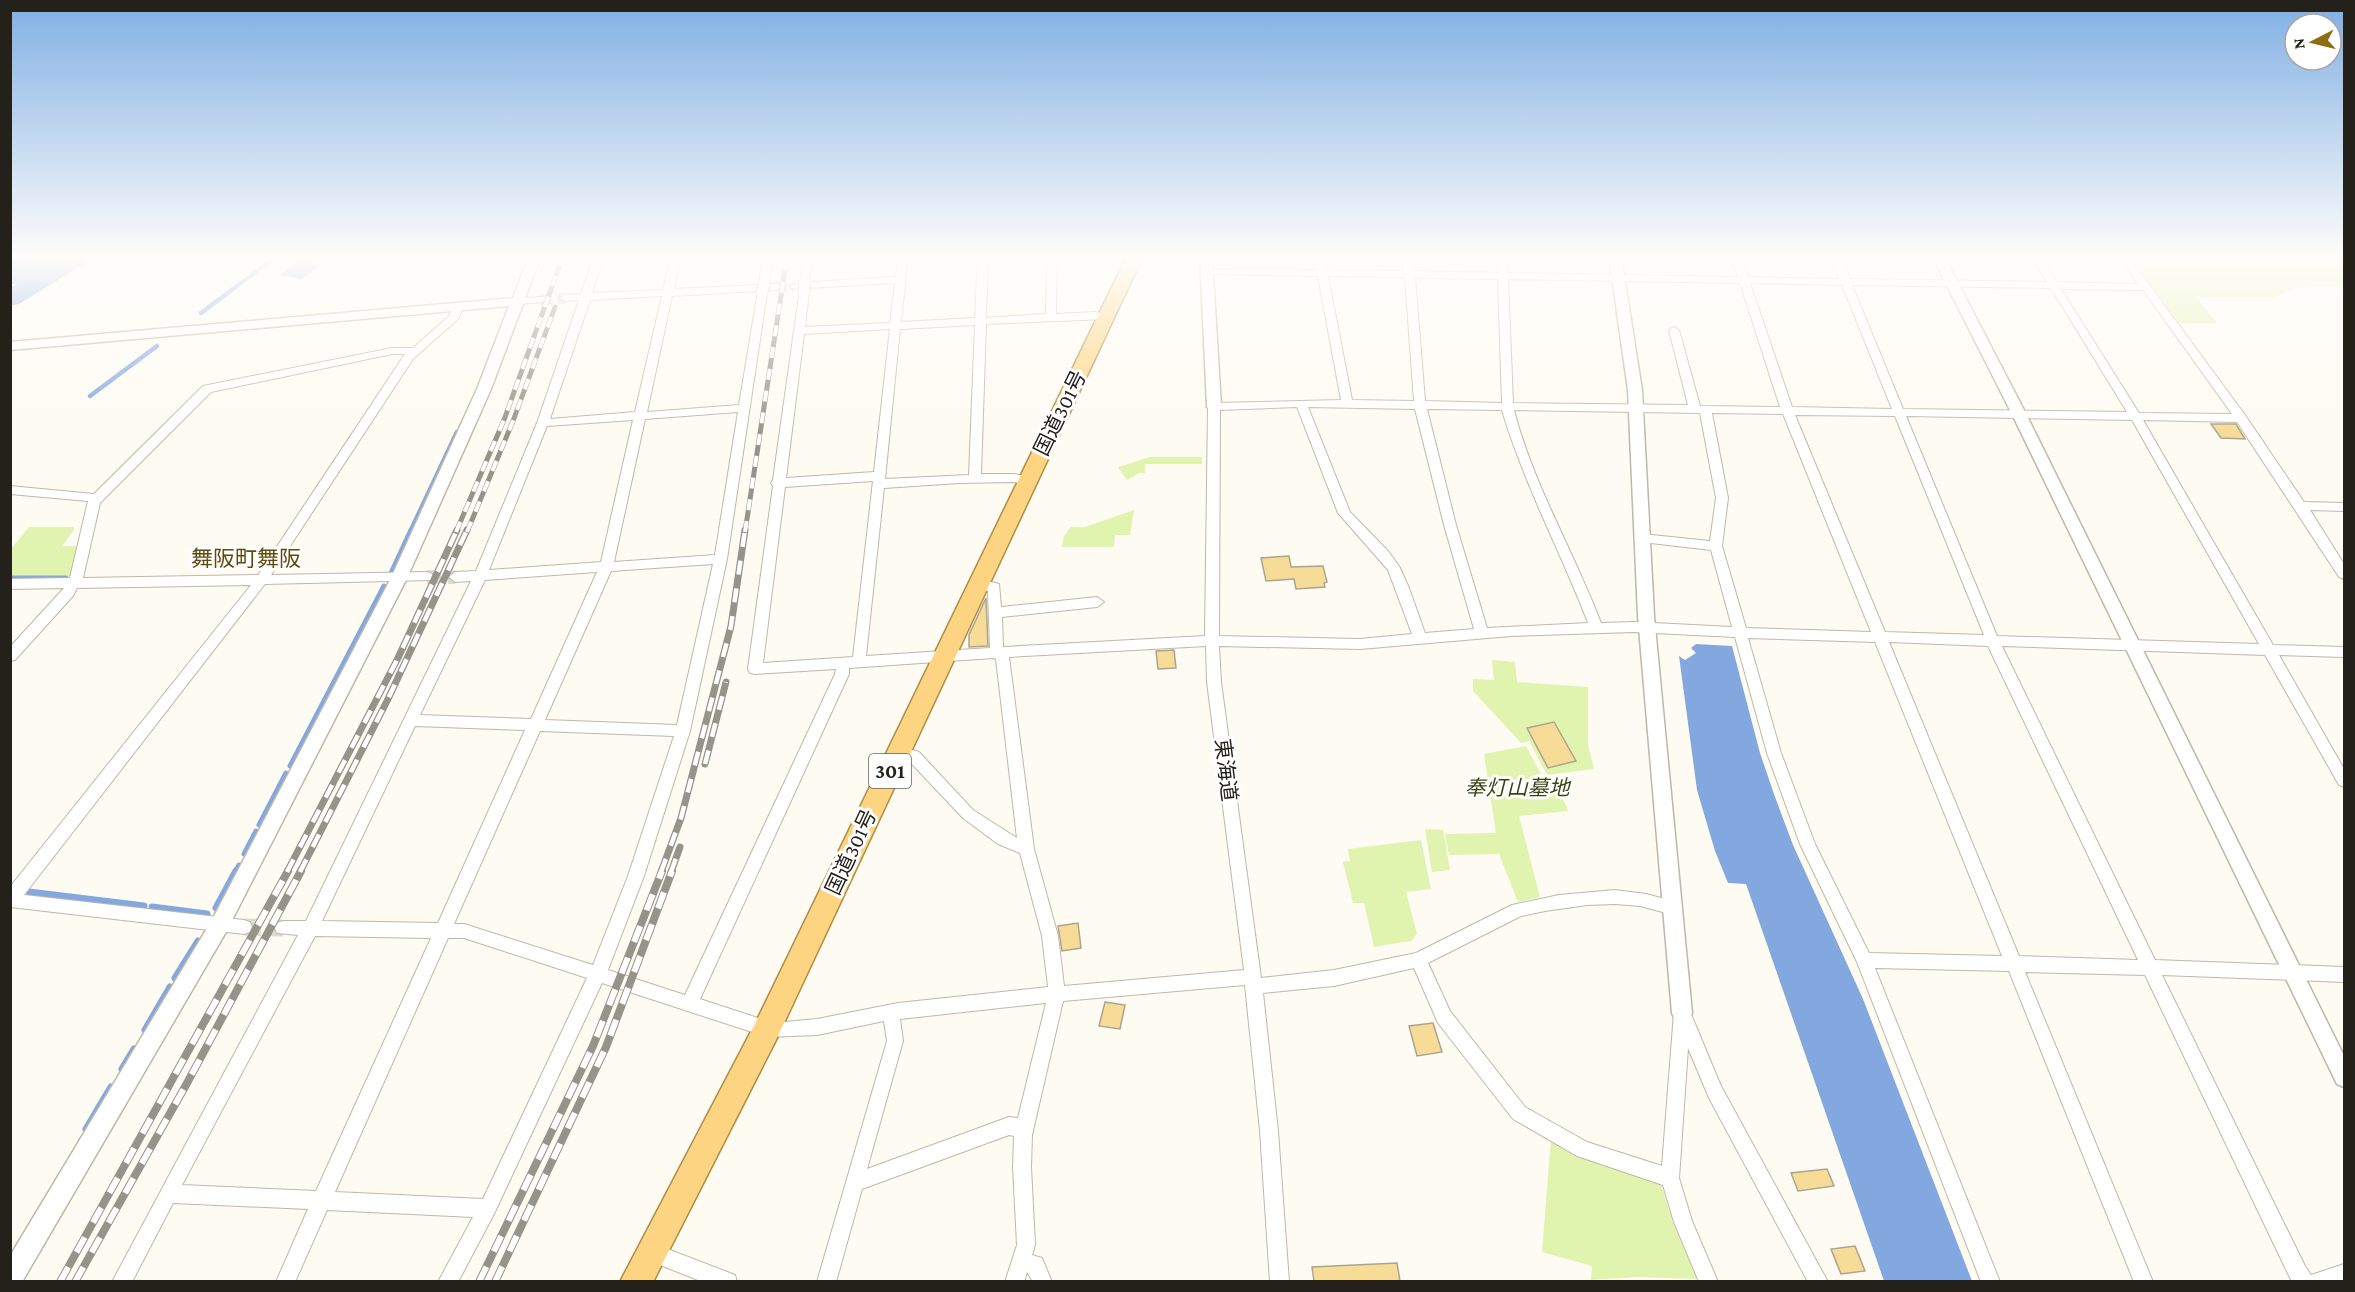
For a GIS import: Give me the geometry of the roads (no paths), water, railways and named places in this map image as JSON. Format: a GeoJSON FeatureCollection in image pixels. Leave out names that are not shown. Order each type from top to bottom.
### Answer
{"type":"FeatureCollection","features":[{"type":"Feature","properties":{"kind":"highway","name":"国道301号"},"geometry":{"type":"LineString","coordinates":[[636,1281],[767,1029],[1106,316]]}},
{"type":"Feature","properties":{"kind":"street"},"geometry":{"type":"LineString","coordinates":[[10,346],[351,316]]}},
{"type":"Feature","properties":{"kind":"street"},"geometry":{"type":"LineString","coordinates":[[11,900],[261,580],[409,357],[454,316]]}},
{"type":"Feature","properties":{"kind":"street"},"geometry":{"type":"LineString","coordinates":[[10,1279],[219,926],[399,578],[460,444],[513,316]]}},
{"type":"Feature","properties":{"kind":"street"},"geometry":{"type":"LineString","coordinates":[[121,1281],[310,928],[480,576],[543,423],[580,316]]}},
{"type":"Feature","properties":{"kind":"street"},"geometry":{"type":"LineString","coordinates":[[285,1281],[606,567],[663,316]]}},
{"type":"Feature","properties":{"kind":"street"},"geometry":{"type":"LineString","coordinates":[[447,1281],[488,1208],[597,976],[636,876],[683,732],[721,559],[745,408],[763,316]]}},
{"type":"Feature","properties":{"kind":"street"},"geometry":{"type":"LineString","coordinates":[[800,316],[755,669],[1107,645],[1212,641],[1360,644],[1482,633],[1596,628],[2344,652]]}},
{"type":"Feature","properties":{"kind":"street"},"geometry":{"type":"LineString","coordinates":[[859,662],[896,316]]}},
{"type":"Feature","properties":{"kind":"street"},"geometry":{"type":"LineString","coordinates":[[975,480],[980,316]]}},
{"type":"Feature","properties":{"kind":"street"},"geometry":{"type":"LineString","coordinates":[[799,331],[1067,316]]}},
{"type":"Feature","properties":{"kind":"street","name":"東海道"},"geometry":{"type":"LineString","coordinates":[[1210,316],[1214,407],[1212,641],[1214,682],[1253,981],[1275,1179],[1280,1281]]}},
{"type":"Feature","properties":{"kind":"street"},"geometry":{"type":"LineString","coordinates":[[1330,316],[1347,404]]}},
{"type":"Feature","properties":{"kind":"street"},"geometry":{"type":"LineString","coordinates":[[1413,316],[1420,405],[1450,525],[1482,633]]}},
{"type":"Feature","properties":{"kind":"street"},"geometry":{"type":"LineString","coordinates":[[1505,316],[1508,406],[1520,448],[1560,546],[1576,575],[1596,628]]}},
{"type":"Feature","properties":{"kind":"street"},"geometry":{"type":"LineString","coordinates":[[1624,316],[1636,408],[1647,628],[1683,1013],[1670,1178],[1683,1222],[1709,1281]]}},
{"type":"Feature","properties":{"kind":"street"},"geometry":{"type":"LineString","coordinates":[[1756,316],[1787,410],[2144,1281]]}},
{"type":"Feature","properties":{"kind":"street"},"geometry":{"type":"LineString","coordinates":[[1859,316],[1993,642],[2298,1273],[2304,1281]]}},
{"type":"Feature","properties":{"kind":"street"},"geometry":{"type":"LineString","coordinates":[[1969,316],[2344,1077]]}},
{"type":"Feature","properties":{"kind":"street"},"geometry":{"type":"LineString","coordinates":[[2073,316],[2135,416],[2344,781]]}},
{"type":"Feature","properties":{"kind":"street"},"geometry":{"type":"LineString","coordinates":[[2167,316],[2302,506],[2344,574]]}},
{"type":"Feature","properties":{"kind":"street"},"geometry":{"type":"LineString","coordinates":[[1674,330],[1700,409],[1722,498],[1716,546],[1774,753],[1789,797],[1816,861],[1864,960],[1991,1281]]}},
{"type":"Feature","properties":{"kind":"street"},"geometry":{"type":"LineString","coordinates":[[10,656],[68,593],[78,575],[94,501],[207,389],[392,351],[416,351]]}},
{"type":"Feature","properties":{"kind":"street"},"geometry":{"type":"LineString","coordinates":[[1214,407],[1301,403],[2241,418]]}},
{"type":"Feature","properties":{"kind":"street"},"geometry":{"type":"LineString","coordinates":[[1301,403],[1344,513],[1353,526],[1383,553],[1394,569],[1420,639]]}},
{"type":"Feature","properties":{"kind":"street"},"geometry":{"type":"LineString","coordinates":[[543,423],[745,408]]}},
{"type":"Feature","properties":{"kind":"street"},"geometry":{"type":"LineString","coordinates":[[777,483],[1012,478],[1028,480]]}},
{"type":"Feature","properties":{"kind":"street"},"geometry":{"type":"LineString","coordinates":[[10,490],[97,498]]}},
{"type":"Feature","properties":{"kind":"street"},"geometry":{"type":"LineString","coordinates":[[2302,506],[2344,507]]}},
{"type":"Feature","properties":{"kind":"street"},"geometry":{"type":"LineString","coordinates":[[1642,538],[1716,546]]}},
{"type":"Feature","properties":{"kind":"street"},"geometry":{"type":"LineString","coordinates":[[455,577],[721,559]]}},
{"type":"Feature","properties":{"kind":"street"},"geometry":{"type":"LineString","coordinates":[[10,584],[428,577]]}},
{"type":"Feature","properties":{"kind":"street"},"geometry":{"type":"LineString","coordinates":[[978,584],[994,587],[1000,654],[1026,849],[1050,936],[1057,993],[1024,1128],[1022,1167],[1026,1232],[1023,1261],[1014,1281]]}},
{"type":"Feature","properties":{"kind":"street"},"geometry":{"type":"LineString","coordinates":[[995,613],[1097,602]]}},
{"type":"Feature","properties":{"kind":"street"},"geometry":{"type":"LineString","coordinates":[[689,1005],[842,674],[843,663]]}},
{"type":"Feature","properties":{"kind":"street"},"geometry":{"type":"LineString","coordinates":[[411,720],[683,732]]}},
{"type":"Feature","properties":{"kind":"street"},"geometry":{"type":"LineString","coordinates":[[899,752],[914,756],[968,814],[1003,839],[1026,849]]}},
{"type":"Feature","properties":{"kind":"street"},"geometry":{"type":"LineString","coordinates":[[283,928],[464,931],[689,1005],[767,1029],[784,1031],[836,1025],[891,1012],[1057,993],[1334,978],[1418,960],[1518,910],[1535,906],[1612,897],[1629,898],[1674,908]]}},
{"type":"Feature","properties":{"kind":"street"},"geometry":{"type":"LineString","coordinates":[[11,900],[219,926],[244,927]]}},
{"type":"Feature","properties":{"kind":"street"},"geometry":{"type":"LineString","coordinates":[[1418,960],[1444,1017],[1519,1113],[1583,1150],[1670,1178]]}},
{"type":"Feature","properties":{"kind":"street"},"geometry":{"type":"LineString","coordinates":[[1864,960],[2344,974]]}},
{"type":"Feature","properties":{"kind":"street"},"geometry":{"type":"LineString","coordinates":[[826,1281],[895,1041],[891,1012]]}},
{"type":"Feature","properties":{"kind":"street"},"geometry":{"type":"LineString","coordinates":[[1683,1013],[1715,1092],[1819,1281]]}},
{"type":"Feature","properties":{"kind":"street"},"geometry":{"type":"LineString","coordinates":[[855,1179],[862,1180],[1009,1126],[1024,1128]]}},
{"type":"Feature","properties":{"kind":"street"},"geometry":{"type":"LineString","coordinates":[[169,1194],[488,1208]]}},
{"type":"Feature","properties":{"kind":"street"},"geometry":{"type":"LineString","coordinates":[[652,1252],[728,1281]]}},
{"type":"Feature","properties":{"kind":"street"},"geometry":{"type":"LineString","coordinates":[[1023,1261],[1035,1265],[1043,1281]]}},
{"type":"Feature","properties":{"kind":"street"},"geometry":{"type":"LineString","coordinates":[[2317,1281],[2344,1273]]}},
{"type":"Feature","properties":{"kind":"water"},"geometry":{"type":"Polygon","coordinates":[[[1696,644],[1732,646],[1760,753],[1793,845],[1863,999],[1972,1281],[1884,1281],[1746,884],[1728,883],[1715,851],[1697,790],[1679,656],[1685,660],[1696,653],[1691,648],[1696,644]]]}},
{"type":"Feature","properties":{"kind":"waterway"},"geometry":{"type":"LineString","coordinates":[[90,396],[157,346]]}},
{"type":"Feature","properties":{"kind":"waterway"},"geometry":{"type":"LineString","coordinates":[[410,532],[457,432]]}},
{"type":"Feature","properties":{"kind":"waterway"},"geometry":{"type":"LineString","coordinates":[[391,573],[411,530]]}},
{"type":"Feature","properties":{"kind":"waterway"},"geometry":{"type":"LineString","coordinates":[[10,578],[66,578]]}},
{"type":"Feature","properties":{"kind":"waterway"},"geometry":{"type":"LineString","coordinates":[[290,766],[384,586]]}},
{"type":"Feature","properties":{"kind":"waterway"},"geometry":{"type":"LineString","coordinates":[[259,825],[286,773]]}},
{"type":"Feature","properties":{"kind":"waterway"},"geometry":{"type":"LineString","coordinates":[[244,854],[256,831]]}},
{"type":"Feature","properties":{"kind":"waterway"},"geometry":{"type":"LineString","coordinates":[[235,872],[239,865]]}},
{"type":"Feature","properties":{"kind":"waterway"},"geometry":{"type":"LineString","coordinates":[[216,908],[236,871]]}},
{"type":"Feature","properties":{"kind":"waterway"},"geometry":{"type":"LineString","coordinates":[[29,892],[144,906]]}},
{"type":"Feature","properties":{"kind":"waterway"},"geometry":{"type":"LineString","coordinates":[[152,907],[207,914]]}},
{"type":"Feature","properties":{"kind":"waterway"},"geometry":{"type":"LineString","coordinates":[[175,978],[198,941]]}},
{"type":"Feature","properties":{"kind":"waterway"},"geometry":{"type":"LineString","coordinates":[[145,1030],[170,987]]}},
{"type":"Feature","properties":{"kind":"waterway"},"geometry":{"type":"LineString","coordinates":[[122,1069],[134,1049]]}},
{"type":"Feature","properties":{"kind":"waterway"},"geometry":{"type":"LineString","coordinates":[[86,1129],[111,1087]]}},
{"type":"Feature","properties":{"kind":"tunnel"},"geometry":{"type":"LineString","coordinates":[[427,577],[455,577]]}},
{"type":"Feature","properties":{"kind":"tunnel"},"geometry":{"type":"LineString","coordinates":[[244,927],[283,928]]}},
{"type":"Feature","properties":{"kind":"railway"},"geometry":{"type":"LineString","coordinates":[[456,532],[504,420],[541,316]]}},
{"type":"Feature","properties":{"kind":"railway"},"geometry":{"type":"LineString","coordinates":[[467,532],[513,421],[552,316]]}},
{"type":"Feature","properties":{"kind":"railway"},"geometry":{"type":"LineString","coordinates":[[745,532],[778,316]]}},
{"type":"Feature","properties":{"kind":"railway"},"geometry":{"type":"LineString","coordinates":[[287,872],[398,658],[457,530]]}},
{"type":"Feature","properties":{"kind":"railway"},"geometry":{"type":"LineString","coordinates":[[300,872],[388,699],[467,530]]}},
{"type":"Feature","properties":{"kind":"railway"},"geometry":{"type":"LineString","coordinates":[[661,872],[681,818],[731,626],[745,530]]}},
{"type":"Feature","properties":{"kind":"railway"},"geometry":{"type":"LineString","coordinates":[[705,764],[726,682]]}},
{"type":"Feature","properties":{"kind":"railway"},"geometry":{"type":"LineString","coordinates":[[671,872],[680,847]]}},
{"type":"Feature","properties":{"kind":"railway"},"geometry":{"type":"LineString","coordinates":[[60,1282],[288,871]]}},
{"type":"Feature","properties":{"kind":"railway"},"geometry":{"type":"LineString","coordinates":[[75,1282],[186,1085],[301,871]]}},
{"type":"Feature","properties":{"kind":"railway"},"geometry":{"type":"LineString","coordinates":[[479,1282],[593,1046],[662,871]]}},
{"type":"Feature","properties":{"kind":"railway"},"geometry":{"type":"LineString","coordinates":[[495,1282],[606,1047],[672,871]]}},
{"type":"Feature","properties":{"kind":"district","name":"舞阪町舞阪"},"geometry":{"type":"Point","coordinates":[246,558]}},
{"type":"Feature","properties":{"kind":"park label","name":"奉灯山墓地"},"geometry":{"type":"Point","coordinates":[1517,788]}}]}
